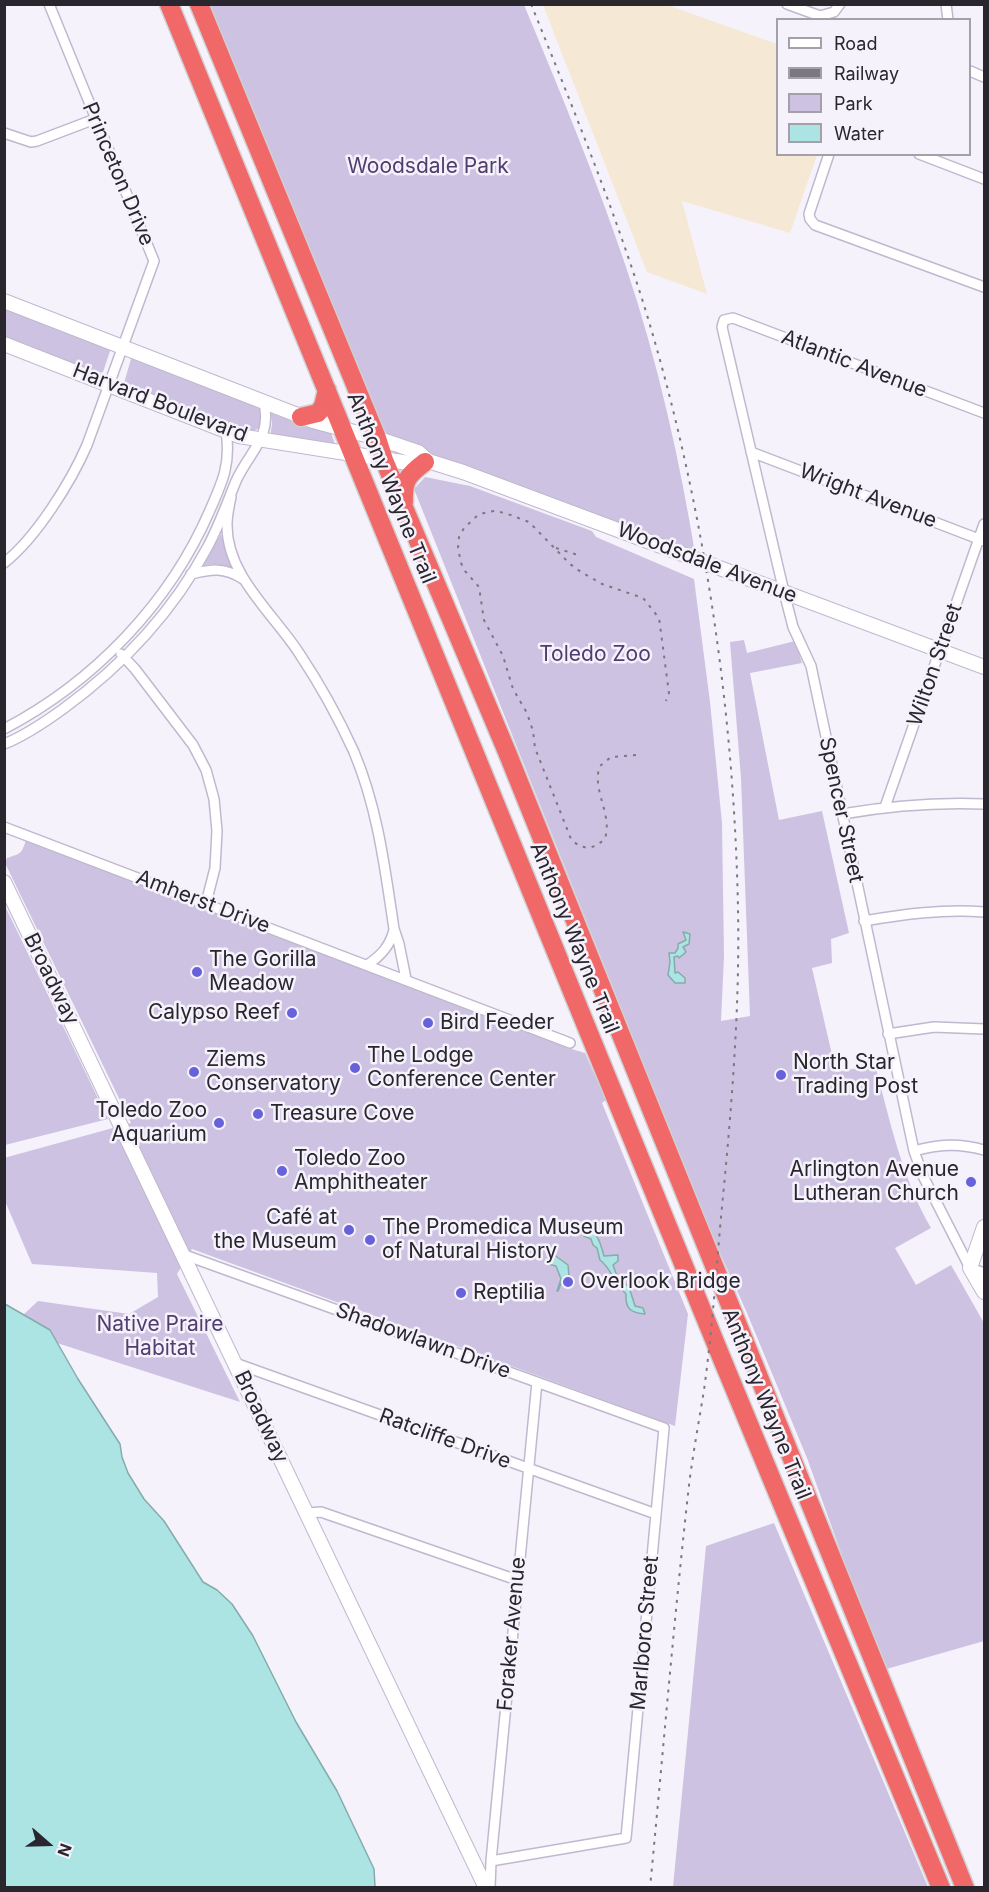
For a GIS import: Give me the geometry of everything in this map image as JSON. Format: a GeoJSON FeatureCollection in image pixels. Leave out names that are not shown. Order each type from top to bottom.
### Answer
{"type":"FeatureCollection","features":[{"type":"Feature","properties":{"kind":"highway","name":"Anthony Wayne Trail"},"geometry":{"type":"LineString","coordinates":[[169,4],[343,429],[359,456],[730,1380],[941,1887]]}},
{"type":"Feature","properties":{"kind":"highway","name":"Anthony Wayne Trail"},"geometry":{"type":"LineString","coordinates":[[199,4],[384,460],[507,752],[965,1887]]}},
{"type":"Feature","properties":{"kind":"highway"},"geometry":{"type":"LineString","coordinates":[[301,417],[318,413],[324,406],[327,390]]}},
{"type":"Feature","properties":{"kind":"highway"},"geometry":{"type":"LineString","coordinates":[[359,456],[376,470],[391,495],[412,548],[434,580]]}},
{"type":"Feature","properties":{"kind":"highway"},"geometry":{"type":"LineString","coordinates":[[404,507],[405,481],[411,473],[427,461]]}},
{"type":"Feature","properties":{"kind":"street","name":"Princeton Drive"},"geometry":{"type":"LineString","coordinates":[[4,563],[36,529],[75,472],[110,384],[154,261],[49,4]]}},
{"type":"Feature","properties":{"kind":"street"},"geometry":{"type":"LineString","coordinates":[[787,4],[820,16],[834,12],[840,4]]}},
{"type":"Feature","properties":{"kind":"street"},"geometry":{"type":"LineString","coordinates":[[4,133],[31,142],[95,119]]}},
{"type":"Feature","properties":{"kind":"street"},"geometry":{"type":"LineString","coordinates":[[828,156],[810,208],[810,219],[816,225],[984,287]]}},
{"type":"Feature","properties":{"kind":"street"},"geometry":{"type":"LineString","coordinates":[[924,156],[984,179]]}},
{"type":"Feature","properties":{"kind":"street","name":"Harvard Boulevard"},"geometry":{"type":"LineString","coordinates":[[4,301],[301,417],[343,429]]}},
{"type":"Feature","properties":{"kind":"street","name":"Atlantic Avenue"},"geometry":{"type":"LineString","coordinates":[[724,320],[734,318],[984,413]]}},
{"type":"Feature","properties":{"kind":"street","name":"Spencer Street"},"geometry":{"type":"LineString","coordinates":[[724,320],[722,327],[784,592],[793,627],[811,666],[914,1151],[923,1176],[984,1292]]}},
{"type":"Feature","properties":{"kind":"street","name":"Harvard Boulevard"},"geometry":{"type":"LineString","coordinates":[[4,344],[239,436],[359,456]]}},
{"type":"Feature","properties":{"kind":"street"},"geometry":{"type":"LineString","coordinates":[[4,744],[50,719],[88,690],[125,658],[167,609],[206,550],[245,464],[261,441],[267,415],[264,403]]}},
{"type":"Feature","properties":{"kind":"street","name":"Woodsdale Avenue"},"geometry":{"type":"LineString","coordinates":[[343,429],[418,452],[427,461],[463,471],[984,667]]}},
{"type":"Feature","properties":{"kind":"street"},"geometry":{"type":"LineString","coordinates":[[4,729],[60,695],[116,647],[155,602],[180,567],[204,524],[220,486],[227,467],[229,452],[226,431]]}},
{"type":"Feature","properties":{"kind":"street","name":"Wright Avenue"},"geometry":{"type":"LineString","coordinates":[[751,452],[982,540]]}},
{"type":"Feature","properties":{"kind":"street","name":"Woodsdale Avenue"},"geometry":{"type":"LineString","coordinates":[[359,456],[415,464],[427,461]]}},
{"type":"Feature","properties":{"kind":"street"},"geometry":{"type":"LineString","coordinates":[[220,486],[232,494]]}},
{"type":"Feature","properties":{"kind":"street"},"geometry":{"type":"LineString","coordinates":[[232,494],[227,524],[234,558],[245,581],[299,653],[354,753],[380,832],[394,929],[405,979]]}},
{"type":"Feature","properties":{"kind":"street","name":"Wilton Street"},"geometry":{"type":"LineString","coordinates":[[885,807],[940,650],[982,540],[984,524]]}},
{"type":"Feature","properties":{"kind":"street"},"geometry":{"type":"LineString","coordinates":[[180,567],[192,574],[216,570],[236,575],[245,581]]}},
{"type":"Feature","properties":{"kind":"street"},"geometry":{"type":"LineString","coordinates":[[116,647],[192,745],[206,770],[214,799],[217,831],[215,868],[206,903]]}},
{"type":"Feature","properties":{"kind":"street"},"geometry":{"type":"LineString","coordinates":[[842,814],[885,807],[954,803],[984,804]]}},
{"type":"Feature","properties":{"kind":"street","name":"Amherst Drive"},"geometry":{"type":"LineString","coordinates":[[4,826],[570,1043]]}},
{"type":"Feature","properties":{"kind":"street","name":"Broadway"},"geometry":{"type":"LineString","coordinates":[[4,882],[488,1887]]}},
{"type":"Feature","properties":{"kind":"street"},"geometry":{"type":"LineString","coordinates":[[864,921],[909,913],[956,910],[984,912]]}},
{"type":"Feature","properties":{"kind":"street"},"geometry":{"type":"LineString","coordinates":[[367,965],[388,946],[394,929]]}},
{"type":"Feature","properties":{"kind":"street"},"geometry":{"type":"LineString","coordinates":[[888,1034],[934,1027],[984,1029]]}},
{"type":"Feature","properties":{"kind":"street"},"geometry":{"type":"LineString","coordinates":[[914,1151],[934,1145],[955,1144],[984,1150]]}},
{"type":"Feature","properties":{"kind":"street"},"geometry":{"type":"LineString","coordinates":[[984,1227],[970,1268],[984,1273]]}},
{"type":"Feature","properties":{"kind":"street","name":"Shadowlawn Drive"},"geometry":{"type":"LineString","coordinates":[[182,1254],[664,1428]]}},
{"type":"Feature","properties":{"kind":"street","name":"Ratcliffe Drive"},"geometry":{"type":"LineString","coordinates":[[235,1363],[656,1514]]}},
{"type":"Feature","properties":{"kind":"street","name":"Foraker Avenue"},"geometry":{"type":"LineString","coordinates":[[488,1887],[537,1382]]}},
{"type":"Feature","properties":{"kind":"street","name":"Marlboro Street"},"geometry":{"type":"LineString","coordinates":[[491,1861],[626,1838],[664,1428]]}},
{"type":"Feature","properties":{"kind":"street"},"geometry":{"type":"LineString","coordinates":[[306,1513],[321,1512],[517,1580]]}},
{"type":"Feature","properties":{"kind":"shaded area"},"geometry":{"type":"Polygon","coordinates":[[[543,5],[667,5],[776,44],[776,156],[817,156],[790,233],[682,201],[707,294],[647,272],[543,5]]]}},
{"type":"Feature","properties":{"kind":"green space","name":"Woodsdale Park"},"geometry":{"type":"Polygon","coordinates":[[[199,5],[524,5],[590,168],[638,303],[667,412],[696,559],[377,438],[199,5]]]}},
{"type":"Feature","properties":{"kind":"green space"},"geometry":{"type":"Polygon","coordinates":[[[6,308],[109,348],[103,372],[97,374],[5,340],[6,308]]]}},
{"type":"Feature","properties":{"kind":"green space"},"geometry":{"type":"Polygon","coordinates":[[[137,358],[257,403],[263,411],[261,427],[250,433],[128,388],[124,383],[131,359],[137,358]]]}},
{"type":"Feature","properties":{"kind":"green space"},"geometry":{"type":"Polygon","coordinates":[[[271,413],[307,427],[331,433],[336,447],[270,437],[271,413]]]}},
{"type":"Feature","properties":{"kind":"green space","name":"Toledo Zoo"},"geometry":{"type":"Polygon","coordinates":[[[425,477],[470,486],[592,531],[596,537],[694,579],[710,702],[722,823],[724,956],[721,1021],[750,1016],[741,778],[730,642],[744,640],[747,653],[795,641],[802,663],[750,673],[779,820],[822,811],[849,933],[831,939],[832,963],[812,968],[836,1072],[875,1065],[904,1169],[931,1228],[895,1248],[916,1285],[951,1265],[984,1323],[984,1641],[883,1670],[807,1458],[708,1226],[414,489],[425,477]]]}},
{"type":"Feature","properties":{"kind":"green space"},"geometry":{"type":"Polygon","coordinates":[[[221,534],[232,566],[229,568],[216,564],[204,565],[204,561],[221,534]]]}},
{"type":"Feature","properties":{"kind":"green space","name":"Native Praire Habitat"},"geometry":{"type":"Polygon","coordinates":[[[26,840],[585,1053],[606,1100],[602,1103],[688,1314],[675,1426],[192,1249],[177,1274],[240,1402],[57,1343],[50,1330],[22,1316],[38,1301],[129,1314],[158,1297],[157,1273],[32,1264],[5,1201],[4,1158],[131,1123],[5,863],[7,858],[20,853],[26,840]]]}},
{"type":"Feature","properties":{"kind":"green space"},"geometry":{"type":"Polygon","coordinates":[[[4,904],[108,1119],[5,1145],[4,1145],[4,904]]]}},
{"type":"Feature","properties":{"kind":"green space"},"geometry":{"type":"Polygon","coordinates":[[[774,1523],[928,1887],[673,1887],[706,1546],[774,1523]]]}},
{"type":"Feature","properties":{"kind":"water"},"geometry":{"type":"Polygon","coordinates":[[[683,932],[690,934],[689,944],[683,947],[686,952],[679,958],[674,957],[675,973],[678,972],[685,978],[685,983],[675,983],[668,975],[669,953],[675,953],[678,944],[686,940],[683,932]]]}},
{"type":"Feature","properties":{"kind":"water"},"geometry":{"type":"Polygon","coordinates":[[[582,1228],[595,1234],[604,1256],[618,1255],[618,1261],[613,1265],[617,1276],[629,1287],[635,1306],[643,1308],[645,1314],[636,1313],[628,1307],[626,1294],[600,1260],[597,1248],[591,1239],[584,1236],[582,1228]]]}},
{"type":"Feature","properties":{"kind":"water"},"geometry":{"type":"Polygon","coordinates":[[[553,1254],[568,1265],[569,1276],[563,1279],[558,1291],[561,1279],[556,1266],[548,1264],[545,1260],[553,1254]]]}},
{"type":"Feature","properties":{"kind":"water"},"geometry":{"type":"Polygon","coordinates":[[[5,1304],[50,1330],[120,1444],[128,1473],[144,1499],[164,1521],[203,1582],[217,1590],[232,1604],[253,1636],[296,1722],[337,1791],[374,1869],[375,1887],[5,1887],[5,1304]]]}},
{"type":"Feature","properties":{"kind":"railway"},"geometry":{"type":"LineString","coordinates":[[531,4],[590,152],[631,264],[664,375],[683,450],[712,602],[730,756],[735,833],[738,948],[731,1102],[712,1325],[689,1485],[650,1888]]}},
{"type":"Feature","properties":{"kind":"railway"},"geometry":{"type":"LineString","coordinates":[[636,755],[611,757],[600,766],[598,784],[606,820],[605,838],[597,845],[588,848],[575,843],[571,839],[535,748],[533,731],[527,713],[513,689],[503,656],[484,620],[479,587],[461,563],[458,548],[459,537],[464,528],[477,516],[494,511],[529,522],[570,564],[581,572],[602,584],[643,598],[659,618],[669,693],[666,701]]}},
{"type":"Feature","properties":{"kind":"railway"},"geometry":{"type":"LineString","coordinates":[[556,548],[581,556]]}},
{"type":"Feature","properties":{"kind":"place","name":"The Gorilla Meadow"},"geometry":{"type":"Point","coordinates":[197,972]}},
{"type":"Feature","properties":{"kind":"place","name":"Calypso Reef"},"geometry":{"type":"Point","coordinates":[292,1013]}},
{"type":"Feature","properties":{"kind":"place","name":"Bird Feeder"},"geometry":{"type":"Point","coordinates":[428,1023]}},
{"type":"Feature","properties":{"kind":"place","name":"The Lodge Conference Center"},"geometry":{"type":"Point","coordinates":[355,1068]}},
{"type":"Feature","properties":{"kind":"place","name":"Ziems Conservatory"},"geometry":{"type":"Point","coordinates":[194,1072]}},
{"type":"Feature","properties":{"kind":"place","name":"North Star Trading Post"},"geometry":{"type":"Point","coordinates":[781,1075]}},
{"type":"Feature","properties":{"kind":"place","name":"Treasure Cove"},"geometry":{"type":"Point","coordinates":[258,1114]}},
{"type":"Feature","properties":{"kind":"place","name":"Toledo Zoo Aquarium"},"geometry":{"type":"Point","coordinates":[219,1123]}},
{"type":"Feature","properties":{"kind":"place","name":"Toledo Zoo Amphitheater"},"geometry":{"type":"Point","coordinates":[282,1171]}},
{"type":"Feature","properties":{"kind":"place","name":"Arlington Avenue Lutheran Church"},"geometry":{"type":"Point","coordinates":[971,1182]}},
{"type":"Feature","properties":{"kind":"place","name":"Café at the Museum"},"geometry":{"type":"Point","coordinates":[349,1230]}},
{"type":"Feature","properties":{"kind":"place","name":"The Promedica Museum of Natural History"},"geometry":{"type":"Point","coordinates":[370,1240]}},
{"type":"Feature","properties":{"kind":"place","name":"Overlook Bridge"},"geometry":{"type":"Point","coordinates":[568,1282]}},
{"type":"Feature","properties":{"kind":"place","name":"Reptilia"},"geometry":{"type":"Point","coordinates":[461,1293]}}]}
